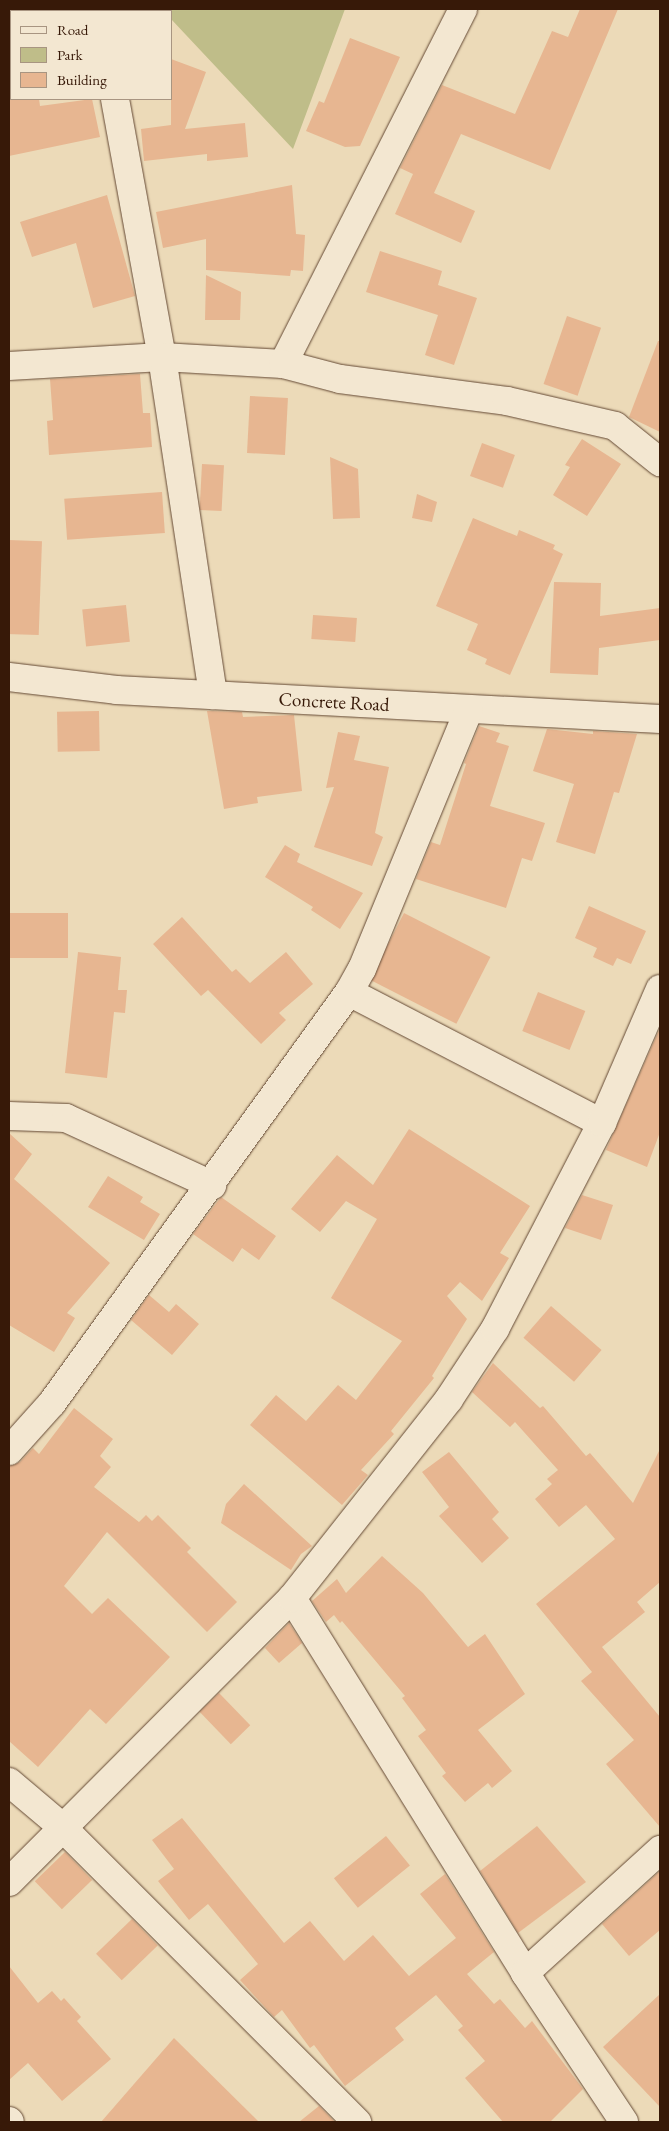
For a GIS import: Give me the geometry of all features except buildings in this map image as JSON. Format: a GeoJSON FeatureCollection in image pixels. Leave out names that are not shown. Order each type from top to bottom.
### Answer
{"type":"FeatureCollection","features":[{"type":"Feature","properties":{"kind":"street"},"geometry":{"type":"LineString","coordinates":[[283,364],[463,9]]}},
{"type":"Feature","properties":{"kind":"street"},"geometry":{"type":"LineString","coordinates":[[115,100],[162,357],[213,696]]}},
{"type":"Feature","properties":{"kind":"street"},"geometry":{"type":"LineString","coordinates":[[9,366],[162,357],[283,364],[340,379],[507,401],[615,426],[660,462]]}},
{"type":"Feature","properties":{"kind":"street","name":"Concrete Road"},"geometry":{"type":"LineString","coordinates":[[9,677],[116,690],[660,719]]}},
{"type":"Feature","properties":{"kind":"street"},"geometry":{"type":"LineString","coordinates":[[9,1451],[52,1403],[212,1185],[349,992],[362,969],[469,710]]}},
{"type":"Feature","properties":{"kind":"street"},"geometry":{"type":"LineString","coordinates":[[9,1882],[60,1826],[292,1598],[449,1399],[495,1329],[602,1123],[660,988]]}},
{"type":"Feature","properties":{"kind":"street"},"geometry":{"type":"LineString","coordinates":[[349,992],[602,1123]]}},
{"type":"Feature","properties":{"kind":"street"},"geometry":{"type":"LineString","coordinates":[[9,1116],[66,1118],[212,1185]]}},
{"type":"Feature","properties":{"kind":"street"},"geometry":{"type":"LineString","coordinates":[[292,1598],[616,2119]]}},
{"type":"Feature","properties":{"kind":"street"},"geometry":{"type":"LineString","coordinates":[[9,1782],[60,1826],[357,2122]]}},
{"type":"Feature","properties":{"kind":"street"},"geometry":{"type":"LineString","coordinates":[[525,1973],[660,1850]]}},
{"type":"Feature","properties":{"kind":"green space"},"geometry":{"type":"Polygon","coordinates":[[[162,9],[345,9],[293,149],[172,20],[172,10],[162,9]]]}}]}
